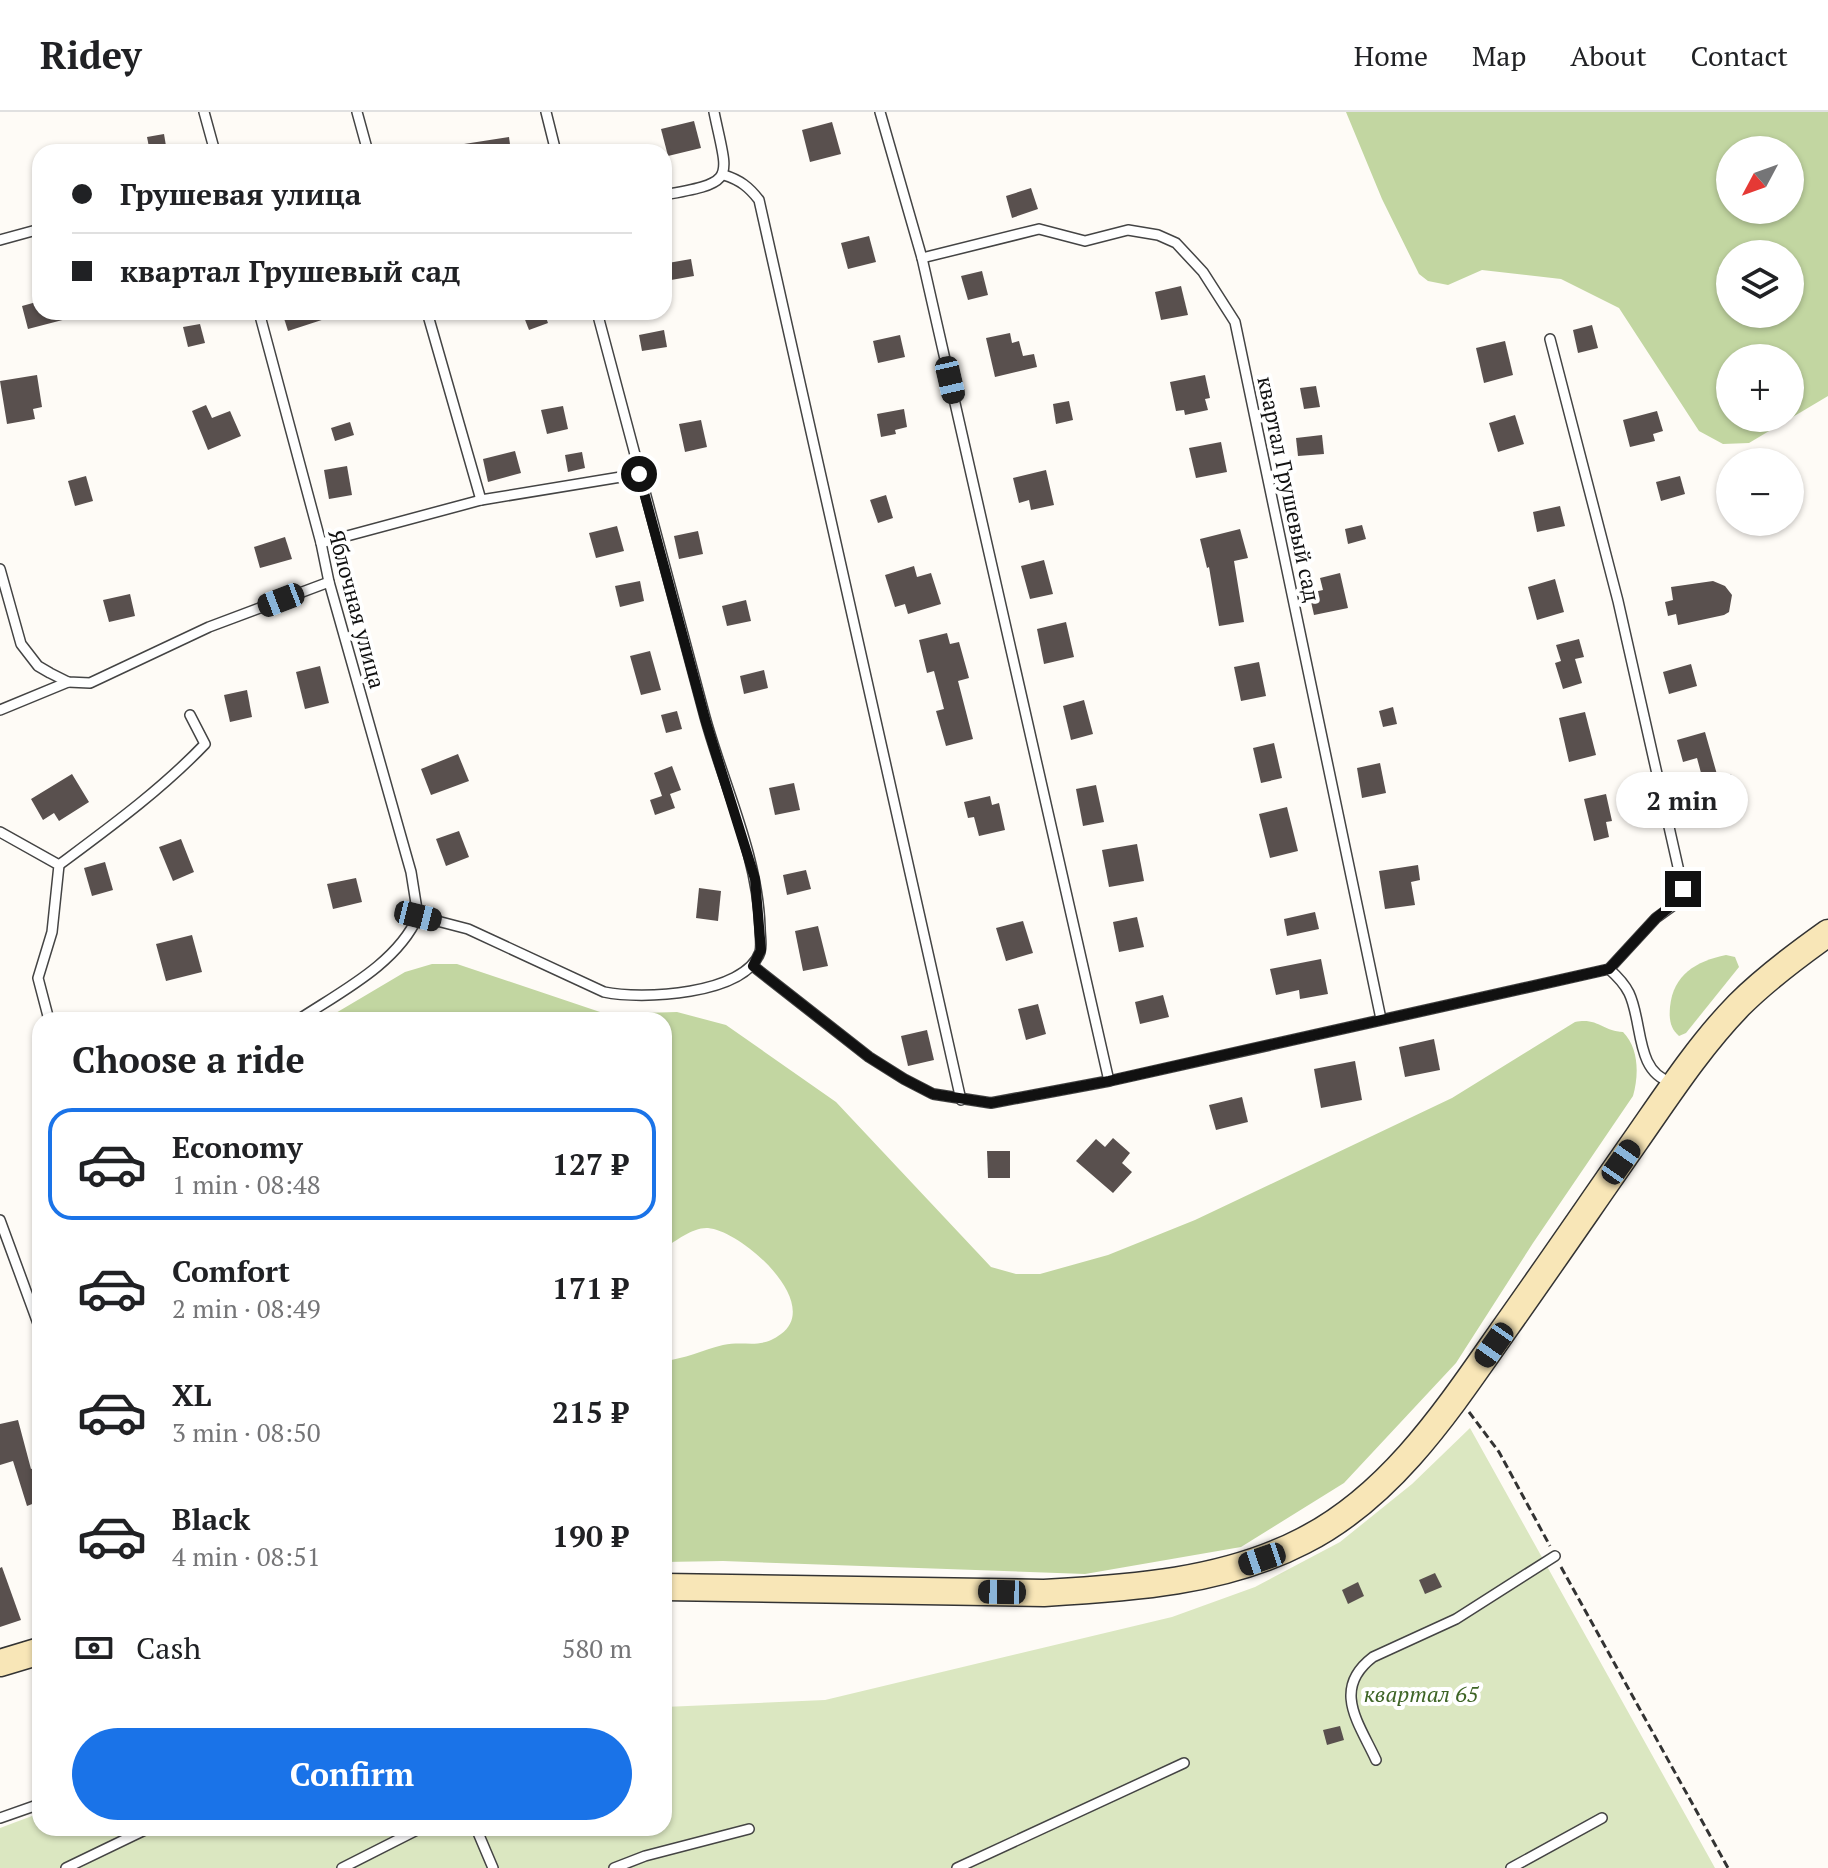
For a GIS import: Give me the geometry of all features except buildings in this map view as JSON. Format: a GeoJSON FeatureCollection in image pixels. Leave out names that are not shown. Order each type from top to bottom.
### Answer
{"type":"FeatureCollection","features":[{"type":"Feature","properties":{"kind":"street"},"geometry":{"type":"LineString","coordinates":[[672,1587],[1044,1593],[1163,1582],[1231,1569],[1306,1540],[1355,1506],[1396,1470],[1457,1397],[1675,1084],[1744,1000],[1782,966],[1828,933]]}},
{"type":"Feature","properties":{"kind":"street"},"geometry":{"type":"LineString","coordinates":[[0,1663],[32,1653]]}},
{"type":"Feature","properties":{"kind":"lane"},"geometry":{"type":"LineString","coordinates":[[204,112],[213,144]]}},
{"type":"Feature","properties":{"kind":"lane"},"geometry":{"type":"LineString","coordinates":[[357,112],[366,144]]}},
{"type":"Feature","properties":{"kind":"lane"},"geometry":{"type":"LineString","coordinates":[[546,112],[554,144]]}},
{"type":"Feature","properties":{"kind":"lane"},"geometry":{"type":"LineString","coordinates":[[672,193],[714,184],[724,175],[725,164],[714,112]]}},
{"type":"Feature","properties":{"kind":"lane"},"geometry":{"type":"LineString","coordinates":[[880,112],[922,258],[1109,1081]]}},
{"type":"Feature","properties":{"kind":"lane"},"geometry":{"type":"LineString","coordinates":[[724,175],[750,188],[759,200],[961,1100]]}},
{"type":"Feature","properties":{"kind":"lane","name":"квартал Грушевый сад"},"geometry":{"type":"LineString","coordinates":[[922,258],[1039,229],[1085,241],[1128,230],[1158,235],[1176,243],[1203,272],[1227,305],[1235,322],[1381,1019]]}},
{"type":"Feature","properties":{"kind":"lane"},"geometry":{"type":"LineString","coordinates":[[0,240],[32,231]]}},
{"type":"Feature","properties":{"kind":"lane","name":"Яблочная улица"},"geometry":{"type":"LineString","coordinates":[[261,320],[329,582],[411,872],[418,916]]}},
{"type":"Feature","properties":{"kind":"lane"},"geometry":{"type":"LineString","coordinates":[[429,320],[481,500]]}},
{"type":"Feature","properties":{"kind":"lane"},"geometry":{"type":"LineString","coordinates":[[310,1012],[392,952],[412,929],[418,916],[468,929],[604,992],[620,996],[713,986],[735,978],[753,966],[761,950],[755,879],[706,722],[599,320]]}},
{"type":"Feature","properties":{"kind":"lane"},"geometry":{"type":"LineString","coordinates":[[753,966],[892,1072],[933,1094],[991,1103],[1109,1081],[1609,969],[1656,918],[1680,899],[1683,889],[1618,601],[1550,339]]}},
{"type":"Feature","properties":{"kind":"lane"},"geometry":{"type":"LineString","coordinates":[[321,543],[481,500],[639,474]]}},
{"type":"Feature","properties":{"kind":"lane"},"geometry":{"type":"LineString","coordinates":[[0,569],[21,644],[38,666],[68,682]]}},
{"type":"Feature","properties":{"kind":"lane"},"geometry":{"type":"LineString","coordinates":[[0,710],[68,682],[90,683],[209,627],[329,582]]}},
{"type":"Feature","properties":{"kind":"lane"},"geometry":{"type":"LineString","coordinates":[[47,1012],[38,978],[52,932],[59,865],[177,773],[205,744],[190,715]]}},
{"type":"Feature","properties":{"kind":"lane"},"geometry":{"type":"LineString","coordinates":[[0,832],[59,865]]}},
{"type":"Feature","properties":{"kind":"lane"},"geometry":{"type":"LineString","coordinates":[[1609,969],[1628,991],[1648,1063],[1654,1074],[1675,1084]]}},
{"type":"Feature","properties":{"kind":"lane"},"geometry":{"type":"LineString","coordinates":[[0,1220],[32,1307]]}},
{"type":"Feature","properties":{"kind":"lane"},"geometry":{"type":"LineString","coordinates":[[1376,1760],[1353,1712],[1349,1691],[1362,1666],[1373,1657],[1456,1619],[1555,1556]]}},
{"type":"Feature","properties":{"kind":"lane"},"geometry":{"type":"LineString","coordinates":[[957,1868],[1184,1763]]}},
{"type":"Feature","properties":{"kind":"lane"},"geometry":{"type":"LineString","coordinates":[[0,1818],[32,1807]]}},
{"type":"Feature","properties":{"kind":"lane"},"geometry":{"type":"LineString","coordinates":[[1511,1868],[1602,1818]]}},
{"type":"Feature","properties":{"kind":"lane"},"geometry":{"type":"LineString","coordinates":[[614,1868],[663,1851],[749,1829]]}},
{"type":"Feature","properties":{"kind":"lane"},"geometry":{"type":"LineString","coordinates":[[66,1868],[132,1836]]}},
{"type":"Feature","properties":{"kind":"lane"},"geometry":{"type":"LineString","coordinates":[[342,1868],[405,1836]]}},
{"type":"Feature","properties":{"kind":"lane"},"geometry":{"type":"LineString","coordinates":[[479,1836],[493,1868]]}},
{"type":"Feature","properties":{"kind":"path"},"geometry":{"type":"LineString","coordinates":[[1457,1397],[1499,1452],[1728,1868]]}},
{"type":"Feature","properties":{"kind":"green space"},"geometry":{"type":"Polygon","coordinates":[[[1346,112],[1828,112],[1828,396],[1804,410],[1804,344],[1716,344],[1716,432],[1767,432],[1749,443],[1723,444],[1699,431],[1619,308],[1561,279],[1482,270],[1448,285],[1428,281],[1419,274],[1382,199],[1346,112]]]}},
{"type":"Feature","properties":{"kind":"green space"},"geometry":{"type":"Polygon","coordinates":[[[1726,955],[1735,957],[1739,967],[1686,1033],[1679,1036],[1672,1026],[1670,1015],[1676,986],[1696,966],[1726,955]]]}},
{"type":"Feature","properties":{"kind":"green space"},"geometry":{"type":"Polygon","coordinates":[[[432,964],[457,964],[600,1012],[338,1012],[405,972],[432,964]]]}},
{"type":"Feature","properties":{"kind":"green space"},"geometry":{"type":"Polygon","coordinates":[[[672,1012],[726,1025],[836,1102],[991,1267],[1016,1274],[1040,1274],[1108,1255],[1195,1220],[1452,1098],[1575,1022],[1589,1021],[1623,1032],[1635,1054],[1633,1096],[1456,1363],[1344,1483],[1241,1547],[1085,1574],[672,1562],[672,1359],[723,1345],[773,1339],[791,1321],[792,1305],[773,1270],[740,1241],[708,1228],[685,1235],[672,1243],[672,1012]]]}},
{"type":"Feature","properties":{"kind":"green space","name":"квартал 65"},"geometry":{"type":"Polygon","coordinates":[[[1470,1428],[1715,1868],[0,1868],[0,1828],[32,1816],[32,1836],[672,1836],[672,1707],[825,1700],[1172,1617],[1255,1587],[1340,1542],[1412,1484],[1470,1428]]]}},
{"type":"Feature","properties":{"kind":"route"},"geometry":{"type":"LineString","coordinates":[[639,474],[706,722],[755,879],[761,950],[753,966],[869,1057],[933,1094],[991,1103],[1109,1081],[1609,969],[1656,918],[1680,899],[1683,889]]}}]}
